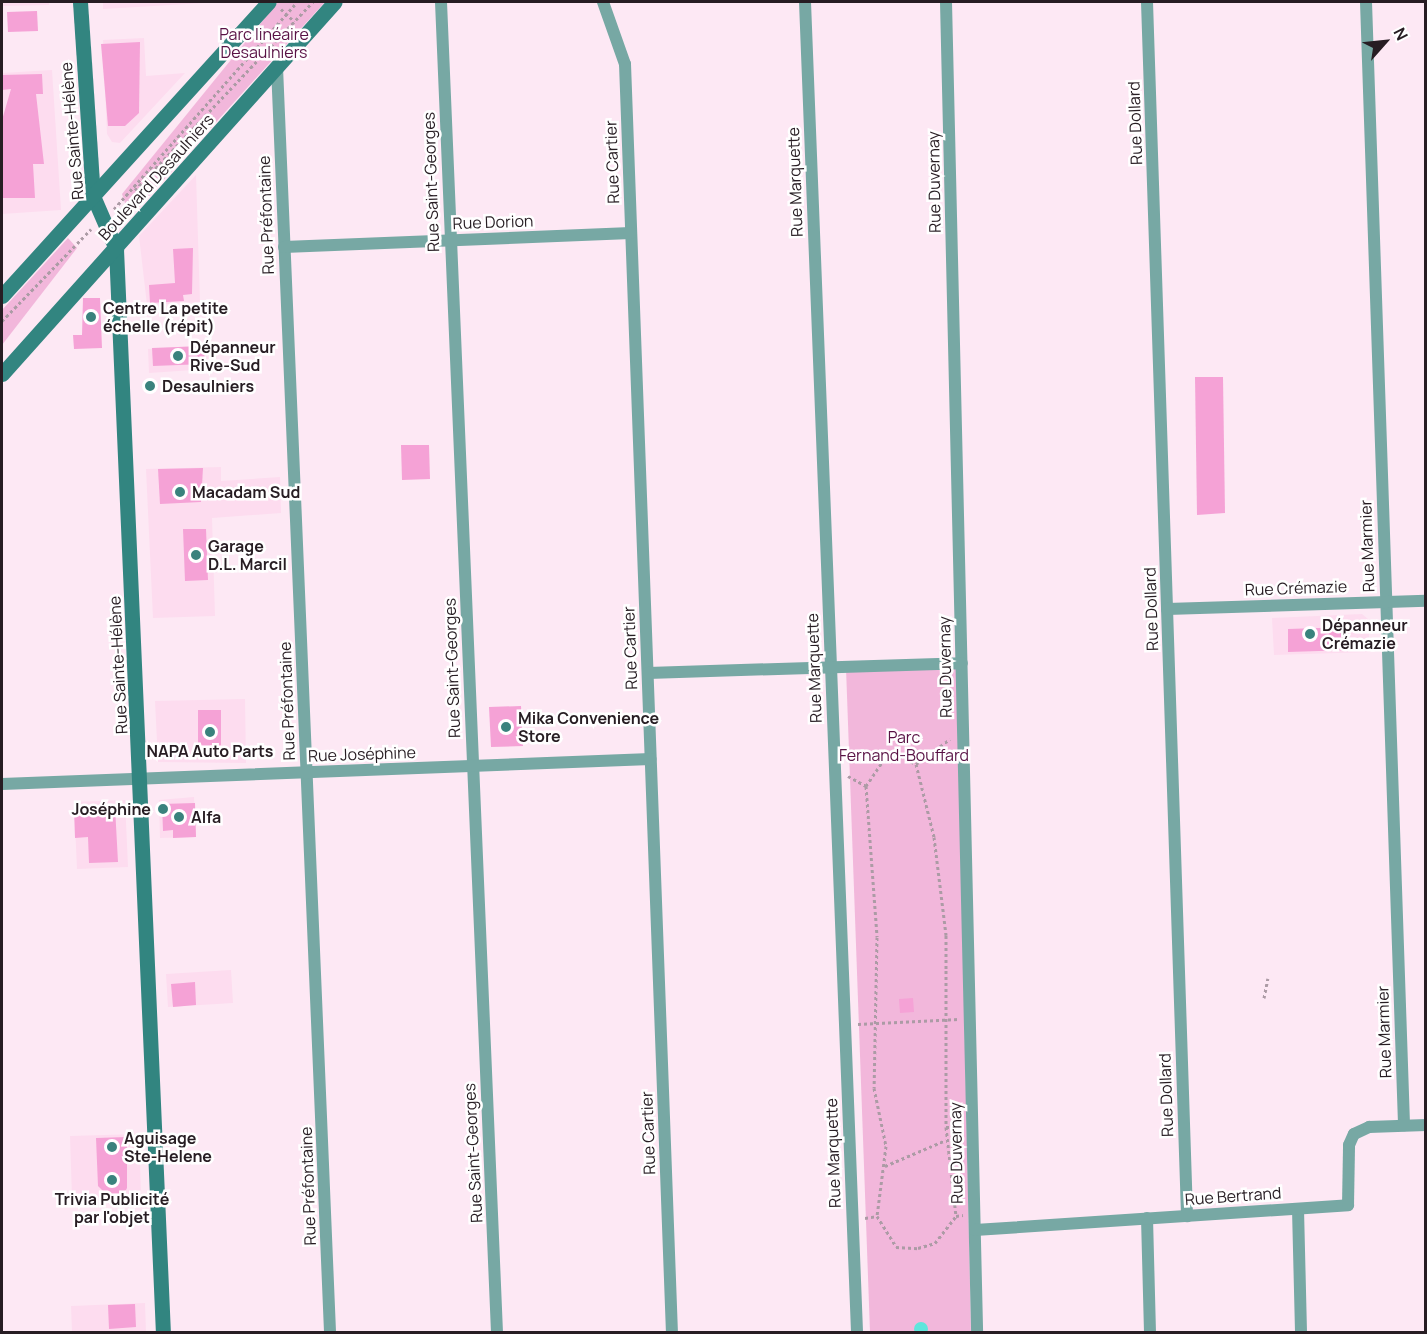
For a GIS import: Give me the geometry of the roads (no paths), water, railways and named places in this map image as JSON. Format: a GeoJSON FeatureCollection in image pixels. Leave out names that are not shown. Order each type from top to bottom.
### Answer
{"type":"FeatureCollection","features":[{"type":"Feature","properties":{"kind":"street","name":"Rue Sainte-Hélène"},"geometry":{"type":"LineString","coordinates":[[80,2],[93,196],[116,249],[142,779],[163,1332]]}},
{"type":"Feature","properties":{"kind":"street","name":"Boulevard Desaulniers"},"geometry":{"type":"LineString","coordinates":[[2,296],[268,2]]}},
{"type":"Feature","properties":{"kind":"street","name":"Boulevard Desaulniers"},"geometry":{"type":"LineString","coordinates":[[2,374],[335,2]]}},
{"type":"Feature","properties":{"kind":"street","name":"Rue Saint-Georges"},"geometry":{"type":"LineString","coordinates":[[441,2],[497,1332]]}},
{"type":"Feature","properties":{"kind":"street","name":"Rue Cartier"},"geometry":{"type":"LineString","coordinates":[[603,2],[625,64],[672,1332]]}},
{"type":"Feature","properties":{"kind":"street","name":"Rue Marquette"},"geometry":{"type":"LineString","coordinates":[[805,2],[857,1332]]}},
{"type":"Feature","properties":{"kind":"street","name":"Rue Duvernay"},"geometry":{"type":"LineString","coordinates":[[946,2],[977,1332]]}},
{"type":"Feature","properties":{"kind":"street","name":"Rue Dollard"},"geometry":{"type":"LineString","coordinates":[[1147,2],[1187,1216]]}},
{"type":"Feature","properties":{"kind":"street","name":"Rue Marmier"},"geometry":{"type":"LineString","coordinates":[[1366,2],[1404,1125]]}},
{"type":"Feature","properties":{"kind":"street","name":"Rue Préfontaine"},"geometry":{"type":"LineString","coordinates":[[277,67],[330,1332]]}},
{"type":"Feature","properties":{"kind":"street","name":"Rue Dorion"},"geometry":{"type":"LineString","coordinates":[[284,247],[631,233]]}},
{"type":"Feature","properties":{"kind":"street","name":"Rue Crémazie"},"geometry":{"type":"LineString","coordinates":[[1167,609],[1425,601]]}},
{"type":"Feature","properties":{"kind":"street"},"geometry":{"type":"LineString","coordinates":[[648,673],[962,663]]}},
{"type":"Feature","properties":{"kind":"street","name":"Rue Joséphine"},"geometry":{"type":"LineString","coordinates":[[2,784],[651,759]]}},
{"type":"Feature","properties":{"kind":"street","name":"Rue Bertrand"},"geometry":{"type":"LineString","coordinates":[[975,1230],[1348,1205],[1349,1145],[1354,1134],[1369,1127],[1425,1125]]}},
{"type":"Feature","properties":{"kind":"street"},"geometry":{"type":"LineString","coordinates":[[1298,1209],[1302,1332]]}},
{"type":"Feature","properties":{"kind":"street"},"geometry":{"type":"LineString","coordinates":[[1148,1218],[1150,1332]]}},
{"type":"Feature","properties":{"kind":"place","name":"Centre La petite échelle (répit)"},"geometry":{"type":"Point","coordinates":[91,317]}},
{"type":"Feature","properties":{"kind":"place","name":"Dépanneur Rive-Sud"},"geometry":{"type":"Point","coordinates":[178,356]}},
{"type":"Feature","properties":{"kind":"place","name":"Desaulniers"},"geometry":{"type":"Point","coordinates":[150,386]}},
{"type":"Feature","properties":{"kind":"place","name":"Macadam Sud"},"geometry":{"type":"Point","coordinates":[180,492]}},
{"type":"Feature","properties":{"kind":"place","name":"Garage D.L. Marcil"},"geometry":{"type":"Point","coordinates":[196,555]}},
{"type":"Feature","properties":{"kind":"place","name":"Dépanneur Crémazie"},"geometry":{"type":"Point","coordinates":[1310,634]}},
{"type":"Feature","properties":{"kind":"place","name":"Mika Convenience Store"},"geometry":{"type":"Point","coordinates":[506,727]}},
{"type":"Feature","properties":{"kind":"place","name":"NAPA Auto Parts"},"geometry":{"type":"Point","coordinates":[210,732]}},
{"type":"Feature","properties":{"kind":"place","name":"Joséphine"},"geometry":{"type":"Point","coordinates":[163,809]}},
{"type":"Feature","properties":{"kind":"place","name":"Alfa"},"geometry":{"type":"Point","coordinates":[179,817]}},
{"type":"Feature","properties":{"kind":"place","name":"Aguisage Ste-Helene"},"geometry":{"type":"Point","coordinates":[112,1147]}},
{"type":"Feature","properties":{"kind":"place","name":"Trivia Publicité par l'objet"},"geometry":{"type":"Point","coordinates":[112,1180]}},
{"type":"Feature","properties":{"kind":"park label","name":"Parc linéaire Desaulniers"},"geometry":{"type":"Point","coordinates":[264,43]}},
{"type":"Feature","properties":{"kind":"park label","name":"Parc Fernand-Bouffard"},"geometry":{"type":"Point","coordinates":[904,746]}}]}
